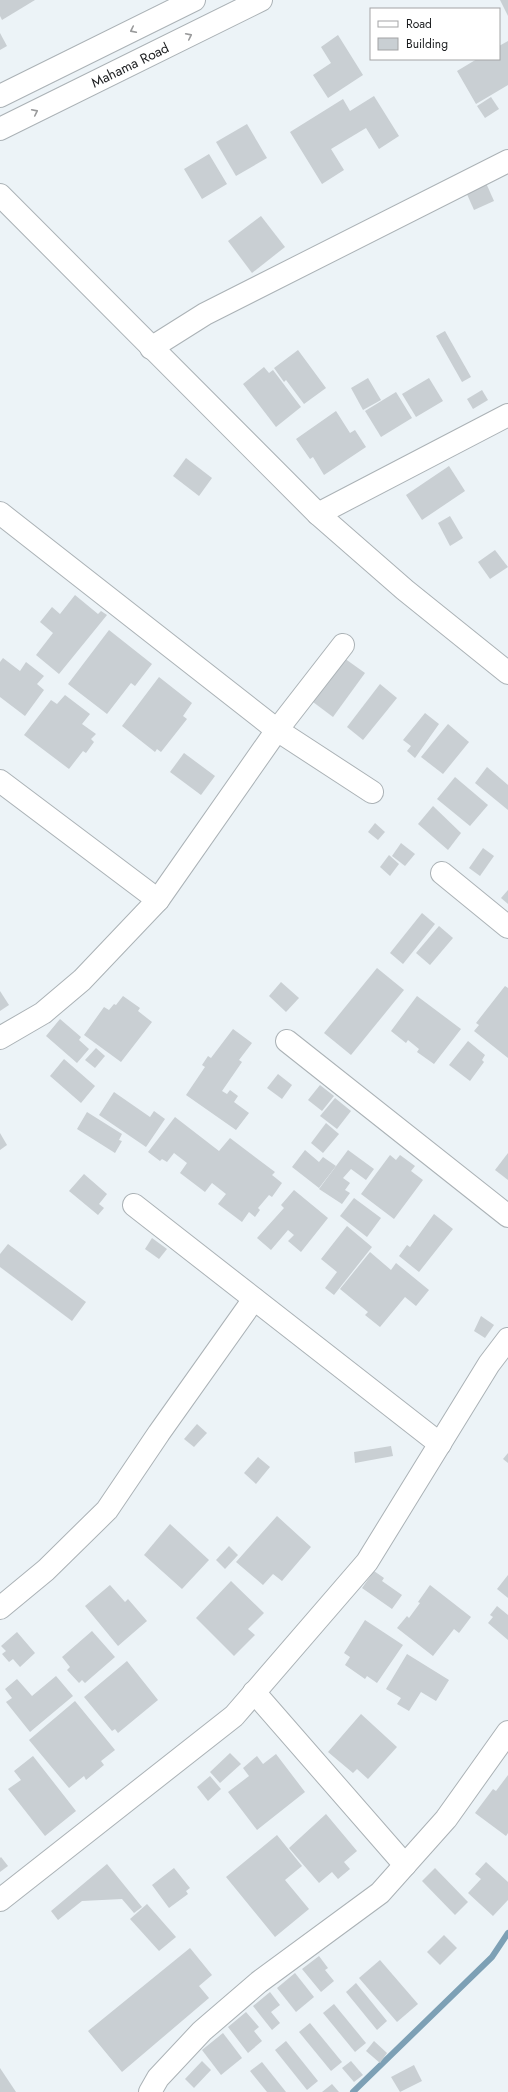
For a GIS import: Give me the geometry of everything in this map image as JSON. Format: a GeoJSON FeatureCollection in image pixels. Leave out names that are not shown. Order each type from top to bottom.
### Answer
{"type":"FeatureCollection","features":[{"type":"Feature","properties":{"kind":"street"},"geometry":{"type":"LineString","coordinates":[[0,96],[194,0]]}},
{"type":"Feature","properties":{"kind":"street","name":"Mahama Road"},"geometry":{"type":"LineString","coordinates":[[0,129],[261,0]]}},
{"type":"Feature","properties":{"kind":"street"},"geometry":{"type":"LineString","coordinates":[[151,348],[205,314],[508,161]]}},
{"type":"Feature","properties":{"kind":"street"},"geometry":{"type":"LineString","coordinates":[[0,195],[318,514],[504,665]]}},
{"type":"Feature","properties":{"kind":"street"},"geometry":{"type":"LineString","coordinates":[[318,514],[508,415]]}},
{"type":"Feature","properties":{"kind":"street"},"geometry":{"type":"LineString","coordinates":[[0,513],[277,730],[372,792]]}},
{"type":"Feature","properties":{"kind":"street"},"geometry":{"type":"LineString","coordinates":[[0,1038],[43,1013],[82,980],[158,900],[277,730],[343,645]]}},
{"type":"Feature","properties":{"kind":"street"},"geometry":{"type":"LineString","coordinates":[[0,782],[158,900]]}},
{"type":"Feature","properties":{"kind":"street"},"geometry":{"type":"LineString","coordinates":[[442,873],[508,927]]}},
{"type":"Feature","properties":{"kind":"street"},"geometry":{"type":"LineString","coordinates":[[287,1041],[508,1216]]}},
{"type":"Feature","properties":{"kind":"street"},"geometry":{"type":"LineString","coordinates":[[134,1205],[440,1444]]}},
{"type":"Feature","properties":{"kind":"street"},"geometry":{"type":"LineString","coordinates":[[0,1608],[46,1570],[107,1510],[159,1433],[254,1299]]}},
{"type":"Feature","properties":{"kind":"street"},"geometry":{"type":"LineString","coordinates":[[0,1900],[234,1716],[367,1562],[489,1364],[508,1339]]}},
{"type":"Feature","properties":{"kind":"street"},"geometry":{"type":"LineString","coordinates":[[254,1692],[405,1865]]}},
{"type":"Feature","properties":{"kind":"street"},"geometry":{"type":"LineString","coordinates":[[150,2092],[158,2078],[202,2031],[259,1982],[380,1893],[446,1819],[508,1732]]}},
{"type":"Feature","properties":{"kind":"building"},"geometry":{"type":"Polygon","coordinates":[[[0,0],[35,0],[2,20],[0,16],[0,0]]]}},
{"type":"Feature","properties":{"kind":"building"},"geometry":{"type":"Polygon","coordinates":[[[500,0],[508,0],[508,16],[500,0]]]}},
{"type":"Feature","properties":{"kind":"building"},"geometry":{"type":"Polygon","coordinates":[[[0,33],[7,46],[0,50],[0,33]]]}},
{"type":"Feature","properties":{"kind":"building"},"geometry":{"type":"Polygon","coordinates":[[[338,35],[363,75],[328,98],[313,75],[331,63],[321,47],[338,35]]]}},
{"type":"Feature","properties":{"kind":"building"},"geometry":{"type":"Polygon","coordinates":[[[508,41],[508,85],[476,104],[457,71],[475,60],[500,60],[500,45],[508,41]]]}},
{"type":"Feature","properties":{"kind":"building"},"geometry":{"type":"Polygon","coordinates":[[[374,96],[399,136],[379,149],[366,128],[331,149],[344,170],[322,184],[290,132],[343,99],[350,111],[374,96]]]}},
{"type":"Feature","properties":{"kind":"building"},"geometry":{"type":"Polygon","coordinates":[[[491,97],[499,109],[485,118],[477,106],[491,97]]]}},
{"type":"Feature","properties":{"kind":"building"},"geometry":{"type":"Polygon","coordinates":[[[247,124],[267,158],[236,176],[216,142],[247,124]]]}},
{"type":"Feature","properties":{"kind":"building"},"geometry":{"type":"Polygon","coordinates":[[[209,154],[227,184],[202,199],[184,169],[209,154]]]}},
{"type":"Feature","properties":{"kind":"building"},"geometry":{"type":"Polygon","coordinates":[[[486,183],[494,201],[474,210],[466,192],[486,183]]]}},
{"type":"Feature","properties":{"kind":"building"},"geometry":{"type":"Polygon","coordinates":[[[261,216],[285,247],[252,273],[228,241],[261,216]]]}},
{"type":"Feature","properties":{"kind":"building"},"geometry":{"type":"Polygon","coordinates":[[[445,331],[471,377],[462,382],[436,336],[445,331]]]}},
{"type":"Feature","properties":{"kind":"building"},"geometry":{"type":"Polygon","coordinates":[[[298,350],[326,388],[304,404],[286,380],[284,382],[274,368],[298,350]]]}},
{"type":"Feature","properties":{"kind":"building"},"geometry":{"type":"Polygon","coordinates":[[[264,367],[269,373],[273,370],[301,407],[276,427],[243,384],[264,367]]]}},
{"type":"Feature","properties":{"kind":"building"},"geometry":{"type":"Polygon","coordinates":[[[368,378],[381,400],[363,410],[351,388],[368,378]]]}},
{"type":"Feature","properties":{"kind":"building"},"geometry":{"type":"Polygon","coordinates":[[[429,378],[443,401],[416,417],[402,394],[429,378]]]}},
{"type":"Feature","properties":{"kind":"building"},"geometry":{"type":"Polygon","coordinates":[[[482,390],[488,400],[473,409],[467,399],[482,390]]]}},
{"type":"Feature","properties":{"kind":"building"},"geometry":{"type":"Polygon","coordinates":[[[396,392],[412,418],[381,437],[365,411],[396,392]]]}},
{"type":"Feature","properties":{"kind":"building"},"geometry":{"type":"Polygon","coordinates":[[[336,411],[350,433],[355,430],[366,447],[324,475],[313,457],[310,459],[296,439],[336,411]]]}},
{"type":"Feature","properties":{"kind":"building"},"geometry":{"type":"Polygon","coordinates":[[[186,458],[212,478],[199,496],[173,476],[186,458]]]}},
{"type":"Feature","properties":{"kind":"building"},"geometry":{"type":"Polygon","coordinates":[[[449,466],[465,491],[422,520],[406,495],[449,466]]]}},
{"type":"Feature","properties":{"kind":"building"},"geometry":{"type":"Polygon","coordinates":[[[450,516],[463,538],[450,546],[438,523],[450,516]]]}},
{"type":"Feature","properties":{"kind":"building"},"geometry":{"type":"Polygon","coordinates":[[[495,550],[508,567],[490,579],[478,562],[495,550]]]}},
{"type":"Feature","properties":{"kind":"building"},"geometry":{"type":"Polygon","coordinates":[[[75,595],[98,614],[101,611],[107,615],[59,674],[36,655],[53,633],[40,622],[52,607],[60,614],[75,595]]]}},
{"type":"Feature","properties":{"kind":"building"},"geometry":{"type":"Polygon","coordinates":[[[109,630],[152,664],[135,686],[131,683],[107,714],[68,684],[109,630]]]}},
{"type":"Feature","properties":{"kind":"building"},"geometry":{"type":"Polygon","coordinates":[[[3,658],[20,671],[26,662],[44,676],[37,684],[44,690],[25,716],[0,697],[0,662],[3,658]]]}},
{"type":"Feature","properties":{"kind":"building"},"geometry":{"type":"Polygon","coordinates":[[[344,658],[365,673],[333,717],[313,702],[344,658]]]}},
{"type":"Feature","properties":{"kind":"building"},"geometry":{"type":"Polygon","coordinates":[[[159,677],[192,703],[183,716],[187,719],[161,752],[157,749],[155,752],[122,726],[159,677]]]}},
{"type":"Feature","properties":{"kind":"building"},"geometry":{"type":"Polygon","coordinates":[[[380,684],[397,698],[363,740],[347,727],[380,684]]]}},
{"type":"Feature","properties":{"kind":"building"},"geometry":{"type":"Polygon","coordinates":[[[65,695],[90,714],[82,724],[96,734],[91,739],[94,742],[86,753],[83,751],[69,769],[24,735],[51,700],[57,704],[65,695]]]}},
{"type":"Feature","properties":{"kind":"building"},"geometry":{"type":"Polygon","coordinates":[[[425,713],[439,724],[415,758],[407,751],[411,746],[403,740],[425,713]]]}},
{"type":"Feature","properties":{"kind":"building"},"geometry":{"type":"Polygon","coordinates":[[[448,724],[469,742],[443,774],[421,757],[448,724]]]}},
{"type":"Feature","properties":{"kind":"building"},"geometry":{"type":"Polygon","coordinates":[[[184,753],[215,776],[201,795],[170,772],[184,753]]]}},
{"type":"Feature","properties":{"kind":"building"},"geometry":{"type":"Polygon","coordinates":[[[487,767],[508,785],[508,810],[475,783],[487,767]]]}},
{"type":"Feature","properties":{"kind":"building"},"geometry":{"type":"Polygon","coordinates":[[[455,777],[488,805],[470,826],[437,799],[455,777]]]}},
{"type":"Feature","properties":{"kind":"building"},"geometry":{"type":"Polygon","coordinates":[[[433,806],[461,833],[448,850],[418,824],[433,806]]]}},
{"type":"Feature","properties":{"kind":"building"},"geometry":{"type":"Polygon","coordinates":[[[375,823],[385,832],[378,840],[368,832],[375,823]]]}},
{"type":"Feature","properties":{"kind":"building"},"geometry":{"type":"Polygon","coordinates":[[[401,843],[415,854],[405,866],[392,856],[401,843]]]}},
{"type":"Feature","properties":{"kind":"building"},"geometry":{"type":"Polygon","coordinates":[[[483,848],[494,856],[480,876],[469,868],[483,848]]]}},
{"type":"Feature","properties":{"kind":"building"},"geometry":{"type":"Polygon","coordinates":[[[389,855],[399,864],[390,876],[380,867],[389,855]]]}},
{"type":"Feature","properties":{"kind":"building"},"geometry":{"type":"Polygon","coordinates":[[[508,890],[508,904],[501,898],[508,890]]]}},
{"type":"Feature","properties":{"kind":"building"},"geometry":{"type":"Polygon","coordinates":[[[422,913],[435,924],[403,964],[390,953],[422,913]]]}},
{"type":"Feature","properties":{"kind":"building"},"geometry":{"type":"Polygon","coordinates":[[[439,926],[453,938],[430,965],[416,953],[439,926]]]}},
{"type":"Feature","properties":{"kind":"building"},"geometry":{"type":"Polygon","coordinates":[[[377,968],[404,990],[351,1055],[324,1033],[377,968]]]}},
{"type":"Feature","properties":{"kind":"building"},"geometry":{"type":"Polygon","coordinates":[[[281,982],[299,998],[286,1012],[269,996],[281,982]]]}},
{"type":"Feature","properties":{"kind":"building"},"geometry":{"type":"Polygon","coordinates":[[[505,986],[508,988],[508,1058],[474,1031],[479,1025],[476,1023],[505,986]]]}},
{"type":"Feature","properties":{"kind":"building"},"geometry":{"type":"Polygon","coordinates":[[[0,991],[9,1005],[0,1011],[0,991]]]}},
{"type":"Feature","properties":{"kind":"building"},"geometry":{"type":"Polygon","coordinates":[[[123,996],[140,1008],[138,1011],[152,1022],[121,1062],[84,1035],[104,1007],[109,1010],[114,1004],[116,1005],[123,996]]]}},
{"type":"Feature","properties":{"kind":"building"},"geometry":{"type":"Polygon","coordinates":[[[417,996],[461,1029],[434,1064],[417,1052],[419,1049],[408,1040],[406,1043],[391,1031],[417,996]]]}},
{"type":"Feature","properties":{"kind":"building"},"geometry":{"type":"Polygon","coordinates":[[[60,1019],[81,1037],[79,1040],[89,1049],[77,1063],[46,1036],[60,1019]]]}},
{"type":"Feature","properties":{"kind":"building"},"geometry":{"type":"Polygon","coordinates":[[[233,1029],[252,1043],[239,1060],[242,1062],[222,1091],[227,1094],[230,1090],[238,1096],[234,1102],[249,1113],[236,1130],[186,1095],[205,1067],[202,1065],[208,1056],[211,1058],[233,1029]]]}},
{"type":"Feature","properties":{"kind":"building"},"geometry":{"type":"Polygon","coordinates":[[[468,1041],[485,1055],[482,1060],[484,1062],[470,1081],[449,1065],[468,1041]]]}},
{"type":"Feature","properties":{"kind":"building"},"geometry":{"type":"Polygon","coordinates":[[[96,1048],[105,1056],[95,1068],[85,1060],[96,1048]]]}},
{"type":"Feature","properties":{"kind":"building"},"geometry":{"type":"Polygon","coordinates":[[[64,1059],[95,1086],[81,1103],[50,1076],[64,1059]]]}},
{"type":"Feature","properties":{"kind":"building"},"geometry":{"type":"Polygon","coordinates":[[[278,1074],[292,1085],[282,1099],[267,1088],[278,1074]]]}},
{"type":"Feature","properties":{"kind":"building"},"geometry":{"type":"Polygon","coordinates":[[[320,1085],[334,1096],[322,1111],[308,1100],[320,1085]]]}},
{"type":"Feature","properties":{"kind":"building"},"geometry":{"type":"Polygon","coordinates":[[[114,1092],[150,1117],[154,1111],[165,1119],[146,1147],[99,1115],[114,1092]]]}},
{"type":"Feature","properties":{"kind":"building"},"geometry":{"type":"Polygon","coordinates":[[[335,1098],[351,1111],[337,1129],[320,1116],[335,1098]]]}},
{"type":"Feature","properties":{"kind":"building"},"geometry":{"type":"Polygon","coordinates":[[[87,1112],[122,1134],[119,1140],[122,1141],[115,1153],[77,1129],[87,1112]]]}},
{"type":"Feature","properties":{"kind":"building"},"geometry":{"type":"Polygon","coordinates":[[[175,1117],[219,1151],[230,1138],[275,1172],[272,1175],[282,1183],[272,1197],[269,1195],[258,1208],[260,1210],[255,1217],[249,1212],[242,1222],[218,1204],[226,1194],[212,1183],[205,1192],[180,1173],[187,1163],[174,1153],[167,1162],[162,1159],[160,1161],[148,1152],[175,1117]]]}},
{"type":"Feature","properties":{"kind":"building"},"geometry":{"type":"Polygon","coordinates":[[[326,1123],[339,1134],[323,1153],[311,1143],[326,1123]]]}},
{"type":"Feature","properties":{"kind":"building"},"geometry":{"type":"Polygon","coordinates":[[[0,1133],[7,1145],[0,1150],[0,1133]]]}},
{"type":"Feature","properties":{"kind":"building"},"geometry":{"type":"Polygon","coordinates":[[[305,1150],[319,1162],[323,1157],[336,1166],[319,1188],[292,1167],[305,1150]]]}},
{"type":"Feature","properties":{"kind":"building"},"geometry":{"type":"Polygon","coordinates":[[[348,1150],[374,1169],[366,1180],[351,1169],[343,1178],[350,1183],[345,1190],[350,1193],[342,1204],[319,1189],[348,1150]]]}},
{"type":"Feature","properties":{"kind":"building"},"geometry":{"type":"Polygon","coordinates":[[[508,1153],[508,1180],[495,1170],[508,1153]]]}},
{"type":"Feature","properties":{"kind":"building"},"geometry":{"type":"Polygon","coordinates":[[[390,1155],[396,1160],[400,1155],[415,1166],[411,1171],[423,1180],[394,1219],[361,1194],[390,1155]]]}},
{"type":"Feature","properties":{"kind":"building"},"geometry":{"type":"Polygon","coordinates":[[[84,1174],[107,1194],[99,1204],[104,1208],[98,1215],[69,1191],[84,1174]]]}},
{"type":"Feature","properties":{"kind":"building"},"geometry":{"type":"Polygon","coordinates":[[[294,1190],[328,1218],[301,1252],[288,1241],[294,1235],[288,1230],[271,1250],[257,1238],[284,1208],[281,1205],[294,1190]]]}},
{"type":"Feature","properties":{"kind":"building"},"geometry":{"type":"Polygon","coordinates":[[[354,1198],[381,1218],[367,1237],[340,1216],[354,1198]]]}},
{"type":"Feature","properties":{"kind":"building"},"geometry":{"type":"Polygon","coordinates":[[[434,1214],[453,1229],[419,1272],[399,1256],[407,1245],[410,1247],[434,1214]]]}},
{"type":"Feature","properties":{"kind":"building"},"geometry":{"type":"Polygon","coordinates":[[[347,1226],[372,1247],[334,1295],[325,1288],[337,1272],[321,1259],[347,1226]]]}},
{"type":"Feature","properties":{"kind":"building"},"geometry":{"type":"Polygon","coordinates":[[[152,1238],[167,1249],[159,1259],[145,1249],[152,1238]]]}},
{"type":"Feature","properties":{"kind":"building"},"geometry":{"type":"Polygon","coordinates":[[[8,1244],[86,1302],[72,1321],[0,1267],[0,1254],[8,1244]]]}},
{"type":"Feature","properties":{"kind":"building"},"geometry":{"type":"Polygon","coordinates":[[[370,1252],[391,1270],[396,1263],[429,1290],[416,1306],[405,1297],[380,1327],[365,1315],[368,1312],[340,1289],[370,1252]]]}},
{"type":"Feature","properties":{"kind":"building"},"geometry":{"type":"Polygon","coordinates":[[[481,1316],[494,1325],[485,1338],[474,1331],[481,1316]]]}},
{"type":"Feature","properties":{"kind":"building"},"geometry":{"type":"Polygon","coordinates":[[[197,1424],[207,1433],[194,1447],[184,1439],[197,1424]]]}},
{"type":"Feature","properties":{"kind":"building"},"geometry":{"type":"Polygon","coordinates":[[[391,1446],[393,1456],[355,1463],[354,1452],[391,1446]]]}},
{"type":"Feature","properties":{"kind":"building"},"geometry":{"type":"Polygon","coordinates":[[[508,1453],[508,1463],[503,1459],[508,1453]]]}},
{"type":"Feature","properties":{"kind":"building"},"geometry":{"type":"Polygon","coordinates":[[[258,1457],[270,1467],[256,1484],[244,1473],[258,1457]]]}},
{"type":"Feature","properties":{"kind":"building"},"geometry":{"type":"Polygon","coordinates":[[[277,1516],[311,1547],[282,1581],[273,1574],[263,1585],[236,1562],[277,1516]]]}},
{"type":"Feature","properties":{"kind":"building"},"geometry":{"type":"Polygon","coordinates":[[[170,1524],[209,1560],[182,1589],[144,1555],[170,1524]]]}},
{"type":"Feature","properties":{"kind":"building"},"geometry":{"type":"Polygon","coordinates":[[[229,1546],[238,1555],[225,1569],[216,1560],[229,1546]]]}},
{"type":"Feature","properties":{"kind":"building"},"geometry":{"type":"Polygon","coordinates":[[[374,1571],[384,1578],[382,1581],[402,1595],[392,1609],[362,1588],[374,1571]]]}},
{"type":"Feature","properties":{"kind":"building"},"geometry":{"type":"Polygon","coordinates":[[[508,1575],[508,1598],[497,1589],[508,1575]]]}},
{"type":"Feature","properties":{"kind":"building"},"geometry":{"type":"Polygon","coordinates":[[[231,1581],[264,1613],[248,1629],[255,1635],[234,1656],[196,1618],[231,1581]]]}},
{"type":"Feature","properties":{"kind":"building"},"geometry":{"type":"Polygon","coordinates":[[[110,1585],[125,1602],[128,1599],[147,1621],[118,1646],[85,1606],[110,1585]]]}},
{"type":"Feature","properties":{"kind":"building"},"geometry":{"type":"Polygon","coordinates":[[[430,1585],[471,1617],[459,1633],[454,1629],[433,1656],[397,1628],[407,1616],[409,1618],[420,1603],[418,1602],[430,1585]]]}},
{"type":"Feature","properties":{"kind":"building"},"geometry":{"type":"Polygon","coordinates":[[[497,1606],[508,1615],[508,1640],[488,1623],[493,1617],[490,1615],[497,1606]]]}},
{"type":"Feature","properties":{"kind":"building"},"geometry":{"type":"Polygon","coordinates":[[[365,1620],[403,1645],[377,1683],[367,1676],[365,1679],[345,1665],[350,1657],[344,1653],[365,1620]]]}},
{"type":"Feature","properties":{"kind":"building"},"geometry":{"type":"Polygon","coordinates":[[[92,1631],[115,1657],[85,1683],[82,1680],[79,1683],[67,1670],[70,1667],[62,1657],[92,1631]]]}},
{"type":"Feature","properties":{"kind":"building"},"geometry":{"type":"Polygon","coordinates":[[[17,1632],[35,1653],[20,1667],[13,1659],[9,1662],[2,1654],[6,1651],[1,1646],[17,1632]]]}},
{"type":"Feature","properties":{"kind":"building"},"geometry":{"type":"Polygon","coordinates":[[[407,1654],[449,1680],[436,1701],[421,1692],[409,1711],[397,1704],[401,1698],[386,1689],[407,1654]]]}},
{"type":"Feature","properties":{"kind":"building"},"geometry":{"type":"Polygon","coordinates":[[[127,1661],[158,1700],[118,1733],[115,1729],[112,1731],[84,1697],[127,1661]]]}},
{"type":"Feature","properties":{"kind":"building"},"geometry":{"type":"Polygon","coordinates":[[[56,1676],[73,1696],[30,1732],[6,1702],[12,1698],[5,1689],[17,1679],[32,1696],[56,1676]]]}},
{"type":"Feature","properties":{"kind":"building"},"geometry":{"type":"Polygon","coordinates":[[[75,1701],[115,1750],[101,1761],[104,1765],[86,1780],[84,1776],[69,1788],[29,1740],[75,1701]]]}},
{"type":"Feature","properties":{"kind":"building"},"geometry":{"type":"Polygon","coordinates":[[[361,1714],[397,1747],[368,1779],[357,1769],[353,1773],[328,1752],[361,1714]]]}},
{"type":"Feature","properties":{"kind":"building"},"geometry":{"type":"Polygon","coordinates":[[[230,1753],[241,1764],[220,1783],[210,1772],[230,1753]]]}},
{"type":"Feature","properties":{"kind":"building"},"geometry":{"type":"Polygon","coordinates":[[[276,1754],[305,1792],[257,1830],[228,1792],[249,1776],[243,1768],[257,1756],[263,1764],[276,1754]]]}},
{"type":"Feature","properties":{"kind":"building"},"geometry":{"type":"Polygon","coordinates":[[[33,1756],[76,1811],[45,1836],[8,1789],[21,1780],[14,1771],[33,1756]]]}},
{"type":"Feature","properties":{"kind":"building"},"geometry":{"type":"Polygon","coordinates":[[[508,1775],[508,1833],[506,1836],[475,1813],[493,1789],[496,1791],[508,1775]]]}},
{"type":"Feature","properties":{"kind":"building"},"geometry":{"type":"Polygon","coordinates":[[[210,1776],[221,1789],[208,1801],[197,1787],[210,1776]]]}},
{"type":"Feature","properties":{"kind":"building"},"geometry":{"type":"Polygon","coordinates":[[[326,1814],[357,1851],[344,1862],[350,1869],[338,1879],[332,1872],[319,1883],[289,1848],[326,1814]]]}},
{"type":"Feature","properties":{"kind":"building"},"geometry":{"type":"Polygon","coordinates":[[[277,1835],[302,1866],[285,1880],[309,1909],[275,1937],[226,1877],[277,1835]]]}},
{"type":"Feature","properties":{"kind":"building"},"geometry":{"type":"Polygon","coordinates":[[[1,1857],[8,1866],[0,1872],[0,1858],[1,1857]]]}},
{"type":"Feature","properties":{"kind":"building"},"geometry":{"type":"Polygon","coordinates":[[[486,1862],[508,1882],[508,1900],[493,1916],[468,1893],[481,1879],[475,1874],[486,1862]]]}},
{"type":"Feature","properties":{"kind":"building"},"geometry":{"type":"Polygon","coordinates":[[[107,1864],[142,1907],[134,1913],[122,1899],[82,1901],[58,1920],[51,1911],[107,1864]]]}},
{"type":"Feature","properties":{"kind":"building"},"geometry":{"type":"Polygon","coordinates":[[[174,1868],[190,1888],[186,1891],[188,1894],[169,1908],[152,1885],[174,1868]]]}},
{"type":"Feature","properties":{"kind":"building"},"geometry":{"type":"Polygon","coordinates":[[[435,1868],[468,1902],[455,1915],[422,1881],[435,1868]]]}},
{"type":"Feature","properties":{"kind":"building"},"geometry":{"type":"Polygon","coordinates":[[[147,1904],[176,1937],[159,1951],[130,1919],[147,1904]]]}},
{"type":"Feature","properties":{"kind":"building"},"geometry":{"type":"Polygon","coordinates":[[[444,1935],[457,1948],[440,1965],[427,1952],[444,1935]]]}},
{"type":"Feature","properties":{"kind":"building"},"geometry":{"type":"Polygon","coordinates":[[[190,1948],[212,1975],[199,1986],[209,1998],[122,2072],[88,2031],[190,1948]]]}},
{"type":"Feature","properties":{"kind":"building"},"geometry":{"type":"Polygon","coordinates":[[[319,1956],[328,1968],[325,1970],[334,1981],[321,1992],[302,1969],[319,1956]]]}},
{"type":"Feature","properties":{"kind":"building"},"geometry":{"type":"Polygon","coordinates":[[[380,1960],[418,2004],[397,2022],[359,1978],[380,1960]]]}},
{"type":"Feature","properties":{"kind":"building"},"geometry":{"type":"Polygon","coordinates":[[[295,1973],[314,1997],[296,2012],[277,1988],[295,1973]]]}},
{"type":"Feature","properties":{"kind":"building"},"geometry":{"type":"Polygon","coordinates":[[[356,1983],[387,2021],[377,2030],[346,1992],[356,1983]]]}},
{"type":"Feature","properties":{"kind":"building"},"geometry":{"type":"Polygon","coordinates":[[[270,1992],[280,2005],[271,2012],[280,2023],[272,2030],[253,2006],[270,1992]]]}},
{"type":"Feature","properties":{"kind":"building"},"geometry":{"type":"Polygon","coordinates":[[[334,2004],[366,2043],[355,2052],[323,2013],[334,2004]]]}},
{"type":"Feature","properties":{"kind":"building"},"geometry":{"type":"Polygon","coordinates":[[[246,2012],[259,2027],[254,2031],[262,2041],[248,2053],[228,2027],[246,2012]]]}},
{"type":"Feature","properties":{"kind":"building"},"geometry":{"type":"Polygon","coordinates":[[[310,2023],[342,2062],[331,2071],[299,2032],[310,2023]]]}},
{"type":"Feature","properties":{"kind":"building"},"geometry":{"type":"Polygon","coordinates":[[[223,2033],[242,2058],[221,2075],[202,2050],[223,2033]]]}},
{"type":"Feature","properties":{"kind":"building"},"geometry":{"type":"Polygon","coordinates":[[[286,2041],[318,2081],[307,2090],[275,2050],[286,2041]]]}},
{"type":"Feature","properties":{"kind":"building"},"geometry":{"type":"Polygon","coordinates":[[[374,2041],[387,2053],[380,2063],[366,2051],[374,2041]]]}},
{"type":"Feature","properties":{"kind":"building"},"geometry":{"type":"Polygon","coordinates":[[[202,2061],[211,2070],[194,2088],[185,2079],[202,2061]]]}},
{"type":"Feature","properties":{"kind":"building"},"geometry":{"type":"Polygon","coordinates":[[[351,2061],[363,2075],[354,2082],[342,2068],[351,2061]]]}},
{"type":"Feature","properties":{"kind":"building"},"geometry":{"type":"Polygon","coordinates":[[[262,2062],[286,2092],[267,2092],[250,2071],[262,2062]]]}},
{"type":"Feature","properties":{"kind":"building"},"geometry":{"type":"Polygon","coordinates":[[[414,2065],[422,2081],[400,2092],[391,2077],[414,2065]]]}},
{"type":"Feature","properties":{"kind":"building"},"geometry":{"type":"Polygon","coordinates":[[[0,2068],[16,2092],[0,2092],[0,2068]]]}},
{"type":"Feature","properties":{"kind":"building"},"geometry":{"type":"Polygon","coordinates":[[[332,2084],[339,2092],[322,2092],[332,2084]]]}},
{"type":"Feature","properties":{"kind":"waterway"},"geometry":{"type":"LineString","coordinates":[[353,2092],[492,1957],[508,1933]]}}]}
